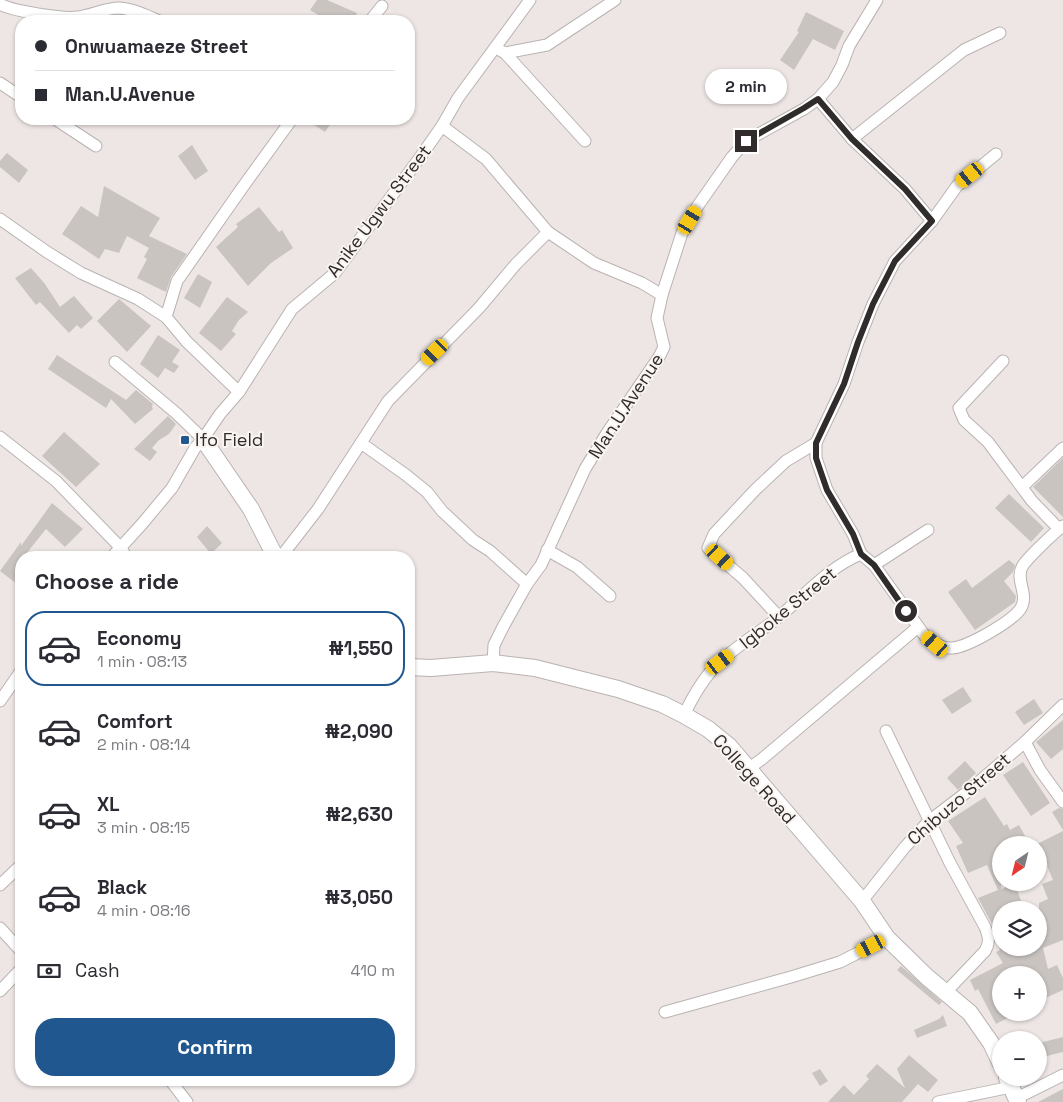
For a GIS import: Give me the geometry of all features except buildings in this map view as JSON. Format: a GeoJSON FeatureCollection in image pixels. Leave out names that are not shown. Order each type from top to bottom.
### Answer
{"type":"FeatureCollection","features":[{"type":"Feature","properties":{"kind":"main road"},"geometry":{"type":"LineString","coordinates":[[204,439],[251,509],[272,551]]}},
{"type":"Feature","properties":{"kind":"main road","name":"College Road"},"geometry":{"type":"LineString","coordinates":[[415,667],[431,668],[493,662],[535,668],[618,688],[662,704],[708,729],[729,746],[862,901],[886,938],[927,977],[970,1013],[992,1048]]}},
{"type":"Feature","properties":{"kind":"street","name":"Anike Ugwu Street"},"geometry":{"type":"LineString","coordinates":[[125,551],[172,488],[195,448],[204,439],[220,414],[239,392],[292,310],[335,273],[442,126],[458,98],[501,51],[530,0]]}},
{"type":"Feature","properties":{"kind":"street"},"geometry":{"type":"LineString","coordinates":[[501,51],[548,45],[615,0]]}},
{"type":"Feature","properties":{"kind":"street","name":"Man.U.Avenue"},"geometry":{"type":"LineString","coordinates":[[493,662],[494,645],[527,584],[541,565],[585,469],[607,433],[659,358],[664,347],[657,318],[662,295],[682,233],[732,157],[746,141],[818,99],[833,82],[849,46],[877,0]]}},
{"type":"Feature","properties":{"kind":"street"},"geometry":{"type":"LineString","coordinates":[[0,4],[5,7],[52,15]]}},
{"type":"Feature","properties":{"kind":"street"},"geometry":{"type":"LineString","coordinates":[[84,15],[115,4],[146,15]]}},
{"type":"Feature","properties":{"kind":"street"},"geometry":{"type":"LineString","coordinates":[[375,15],[382,6]]}},
{"type":"Feature","properties":{"kind":"street"},"geometry":{"type":"LineString","coordinates":[[852,139],[964,50],[1000,33]]}},
{"type":"Feature","properties":{"kind":"street"},"geometry":{"type":"LineString","coordinates":[[501,51],[585,141]]}},
{"type":"Feature","properties":{"kind":"street"},"geometry":{"type":"LineString","coordinates":[[0,83],[15,93]]}},
{"type":"Feature","properties":{"kind":"street"},"geometry":{"type":"LineString","coordinates":[[818,99],[852,139],[905,189],[932,221]]}},
{"type":"Feature","properties":{"kind":"street"},"geometry":{"type":"LineString","coordinates":[[63,125],[96,146]]}},
{"type":"Feature","properties":{"kind":"street"},"geometry":{"type":"LineString","coordinates":[[166,317],[177,282],[288,125]]}},
{"type":"Feature","properties":{"kind":"street"},"geometry":{"type":"LineString","coordinates":[[442,126],[486,159],[548,232],[594,263],[642,283],[662,295]]}},
{"type":"Feature","properties":{"kind":"street"},"geometry":{"type":"LineString","coordinates":[[996,154],[957,186],[932,221],[895,261],[873,304],[844,384],[816,443],[816,458],[827,490],[853,534],[861,554],[874,565],[918,627],[935,644],[951,648],[969,643],[1012,617],[1021,607],[1024,595],[1019,576],[1022,566],[1061,528],[1032,501],[988,442],[964,420],[959,408],[1004,361]]}},
{"type":"Feature","properties":{"kind":"street"},"geometry":{"type":"LineString","coordinates":[[0,219],[73,268],[138,299],[166,317],[187,342],[239,392]]}},
{"type":"Feature","properties":{"kind":"street"},"geometry":{"type":"LineString","coordinates":[[285,551],[318,509],[388,401],[479,308],[516,264],[548,232]]}},
{"type":"Feature","properties":{"kind":"street"},"geometry":{"type":"LineString","coordinates":[[115,362],[204,439]]}},
{"type":"Feature","properties":{"kind":"street"},"geometry":{"type":"LineString","coordinates":[[2,443],[56,481],[122,551]]}},
{"type":"Feature","properties":{"kind":"street"},"geometry":{"type":"LineString","coordinates":[[362,443],[427,492],[442,511],[473,540],[490,551],[527,584]]}},
{"type":"Feature","properties":{"kind":"street"},"geometry":{"type":"LineString","coordinates":[[779,617],[743,578],[708,548],[714,534],[755,490],[786,462],[816,443]]}},
{"type":"Feature","properties":{"kind":"street"},"geometry":{"type":"LineString","coordinates":[[1022,487],[1063,448]]}},
{"type":"Feature","properties":{"kind":"street"},"geometry":{"type":"LineString","coordinates":[[874,565],[928,530]]}},
{"type":"Feature","properties":{"kind":"street"},"geometry":{"type":"LineString","coordinates":[[547,550],[577,567],[610,596]]}},
{"type":"Feature","properties":{"kind":"street","name":"Igboke Street"},"geometry":{"type":"LineString","coordinates":[[684,715],[691,700],[720,662],[779,617],[831,572],[848,560],[861,554]]}},
{"type":"Feature","properties":{"kind":"street"},"geometry":{"type":"LineString","coordinates":[[748,769],[918,627]]}},
{"type":"Feature","properties":{"kind":"street"},"geometry":{"type":"LineString","coordinates":[[0,701],[15,680]]}},
{"type":"Feature","properties":{"kind":"street","name":"Chibuzo Street"},"geometry":{"type":"LineString","coordinates":[[862,901],[905,847],[929,821],[967,792],[1063,705]]}},
{"type":"Feature","properties":{"kind":"street"},"geometry":{"type":"LineString","coordinates":[[886,731],[929,821],[988,936],[989,944],[985,951],[946,992]]}},
{"type":"Feature","properties":{"kind":"street"},"geometry":{"type":"LineString","coordinates":[[1024,742],[1040,770],[1063,802]]}},
{"type":"Feature","properties":{"kind":"street"},"geometry":{"type":"LineString","coordinates":[[0,885],[15,871]]}},
{"type":"Feature","properties":{"kind":"street"},"geometry":{"type":"LineString","coordinates":[[0,928],[15,944]]}},
{"type":"Feature","properties":{"kind":"street"},"geometry":{"type":"LineString","coordinates":[[665,1012],[840,962],[886,938]]}},
{"type":"Feature","properties":{"kind":"street"},"geometry":{"type":"LineString","coordinates":[[0,991],[15,975]]}},
{"type":"Feature","properties":{"kind":"street"},"geometry":{"type":"LineString","coordinates":[[938,1102],[1013,1091],[1063,1076]]}},
{"type":"Feature","properties":{"kind":"street"},"geometry":{"type":"LineString","coordinates":[[175,1086],[187,1102]]}},
{"type":"Feature","properties":{"kind":"place","name":"Ifo Field"},"geometry":{"type":"Point","coordinates":[185,440]}},
{"type":"Feature","properties":{"kind":"route"},"geometry":{"type":"LineString","coordinates":[[746,141],[818,99],[852,139],[905,189],[932,221],[895,261],[873,304],[844,384],[816,443],[816,458],[827,490],[853,534],[861,554],[874,565],[906,611]]}}]}
